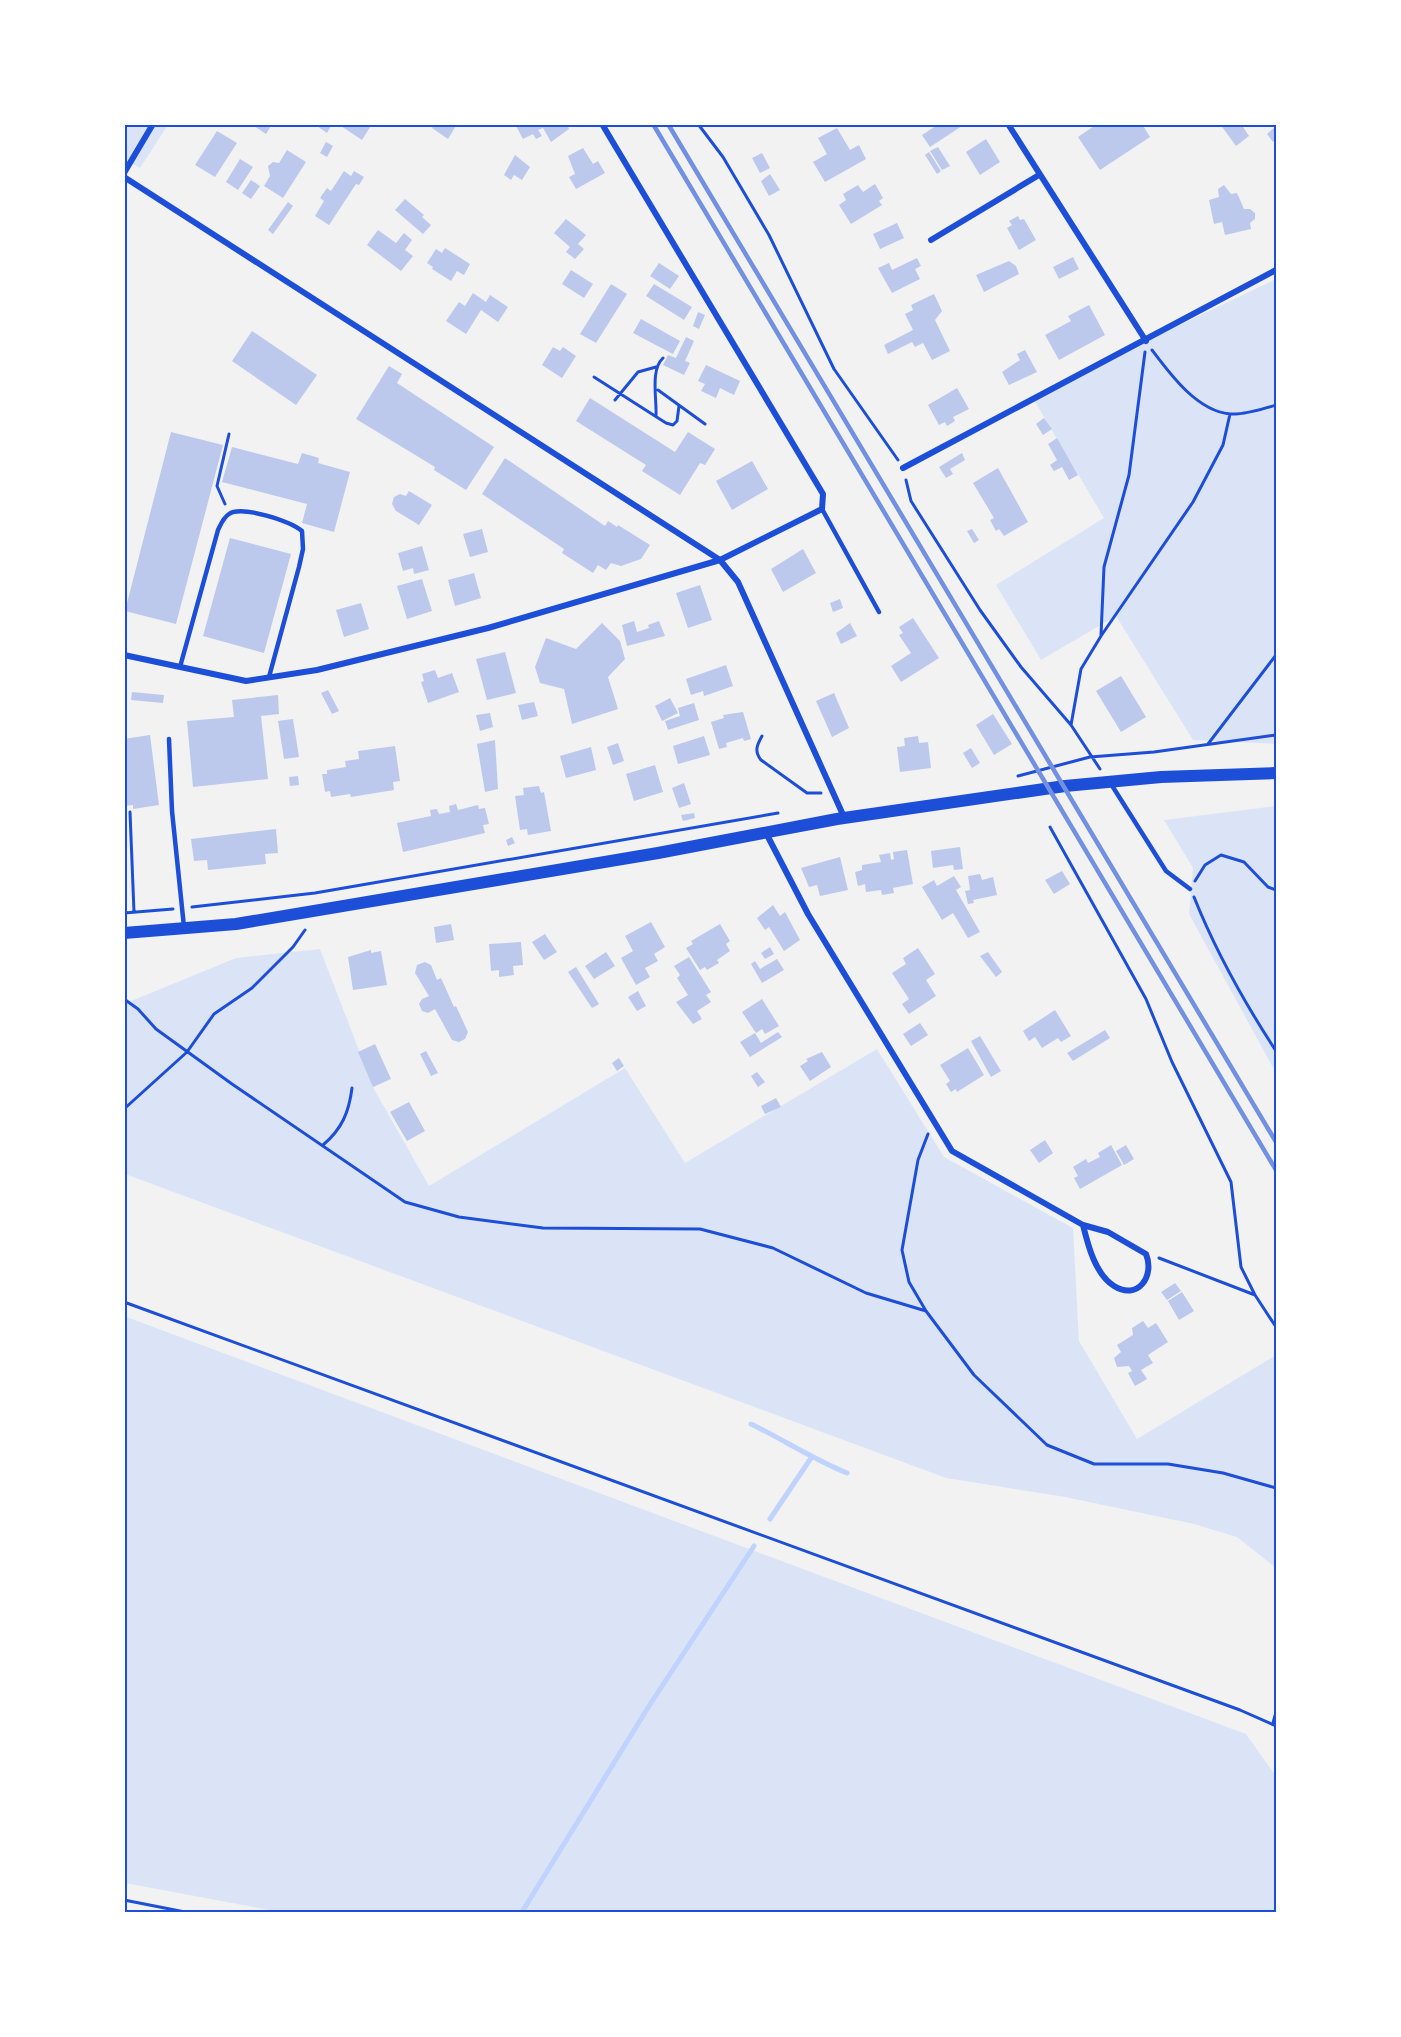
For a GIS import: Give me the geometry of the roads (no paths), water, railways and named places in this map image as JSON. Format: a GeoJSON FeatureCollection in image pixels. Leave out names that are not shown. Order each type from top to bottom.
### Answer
{"type":"FeatureCollection","features":[{"type":"Feature","properties":{"kind":"main road"},"geometry":{"type":"LineString","coordinates":[[124,933],[247,922],[844,818],[1065,786],[1161,777],[1276,773]]}},
{"type":"Feature","properties":{"kind":"street"},"geometry":{"type":"LineString","coordinates":[[153,124],[124,175],[720,560],[738,582],[844,818]]}},
{"type":"Feature","properties":{"kind":"street"},"geometry":{"type":"LineString","coordinates":[[124,655],[246,681],[317,670],[488,628],[720,560],[822,509],[823,494],[602,124]]}},
{"type":"Feature","properties":{"kind":"street"},"geometry":{"type":"LineString","coordinates":[[1008,124],[1146,341]]}},
{"type":"Feature","properties":{"kind":"street"},"geometry":{"type":"LineString","coordinates":[[931,240],[1039,176]]}},
{"type":"Feature","properties":{"kind":"street"},"geometry":{"type":"LineString","coordinates":[[903,468],[1276,270]]}},
{"type":"Feature","properties":{"kind":"street"},"geometry":{"type":"LineString","coordinates":[[766,832],[808,914],[952,1151],[1083,1225],[1108,1232],[1146,1254],[1149,1273],[1145,1282],[1136,1291],[1127,1291],[1113,1286],[1101,1272],[1090,1251],[1083,1225]]}},
{"type":"Feature","properties":{"kind":"lane"},"geometry":{"type":"LineString","coordinates":[[822,509],[879,612]]}},
{"type":"Feature","properties":{"kind":"lane"},"geometry":{"type":"LineString","coordinates":[[180,667],[218,530],[229,513],[239,510],[292,523],[302,531],[303,549],[299,567],[269,677]]}},
{"type":"Feature","properties":{"kind":"lane"},"geometry":{"type":"LineString","coordinates":[[169,739],[172,811],[184,929]]}},
{"type":"Feature","properties":{"kind":"lane"},"geometry":{"type":"LineString","coordinates":[[1110,782],[1166,871],[1190,888]]}},
{"type":"Feature","properties":{"kind":"waterway"},"geometry":{"type":"LineString","coordinates":[[751,1424],[847,1473]]}},
{"type":"Feature","properties":{"kind":"waterway"},"geometry":{"type":"LineString","coordinates":[[770,1519],[811,1458]]}},
{"type":"Feature","properties":{"kind":"waterway"},"geometry":{"type":"LineString","coordinates":[[522,1912],[649,1706],[754,1546]]}},
{"type":"Feature","properties":{"kind":"railway"},"geometry":{"type":"LineString","coordinates":[[653,124],[1276,1170]]}},
{"type":"Feature","properties":{"kind":"railway"},"geometry":{"type":"LineString","coordinates":[[668,124],[1276,1142]]}}]}
